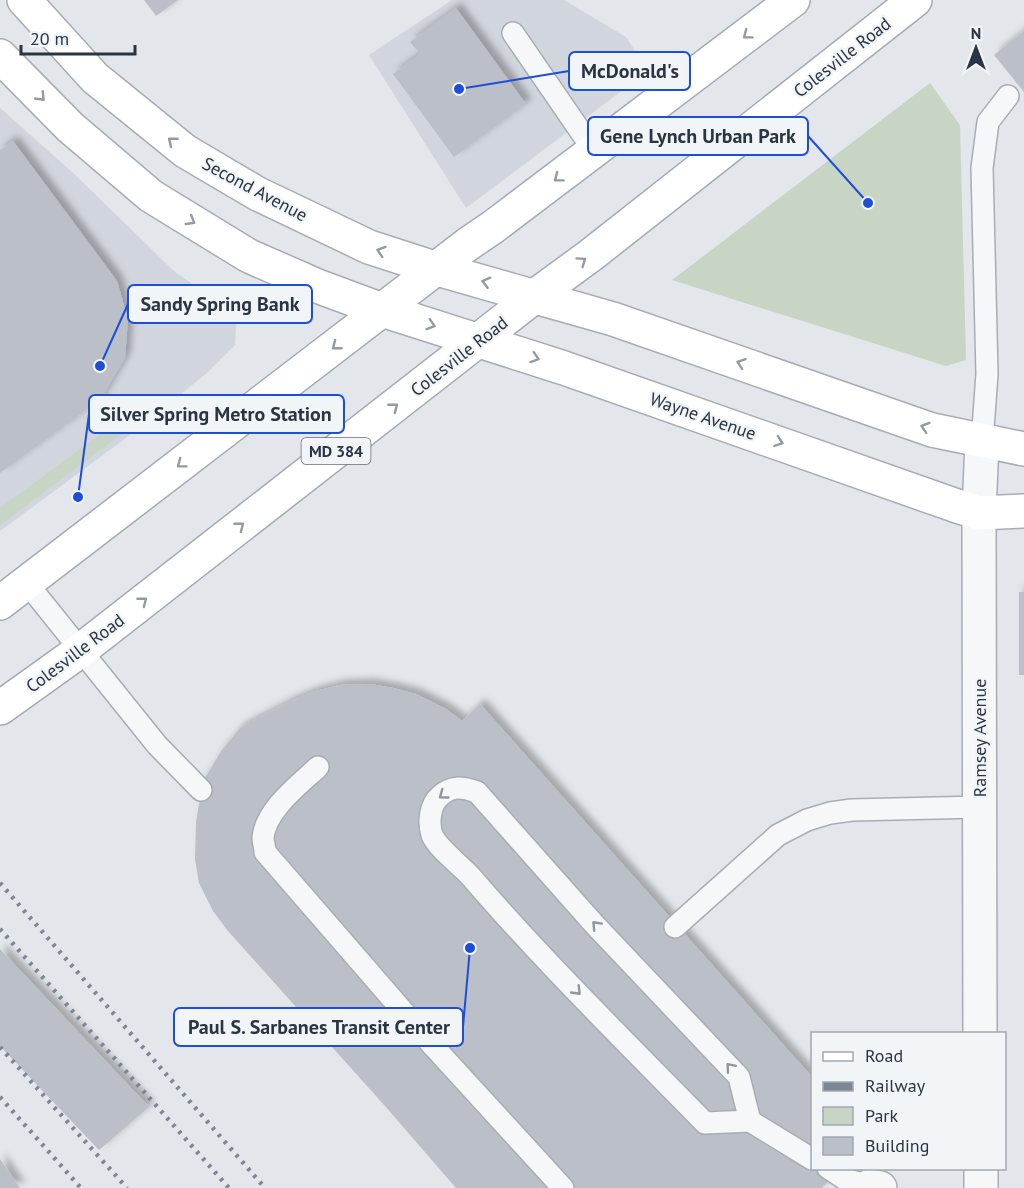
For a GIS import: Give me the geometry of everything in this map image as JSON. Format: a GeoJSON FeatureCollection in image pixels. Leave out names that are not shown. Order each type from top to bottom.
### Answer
{"type":"FeatureCollection","features":[{"type":"Feature","properties":{"kind":"street","name":"Second Avenue"},"geometry":{"type":"LineString","coordinates":[[24,0],[95,78],[185,151],[258,194],[369,248],[535,296]]}},
{"type":"Feature","properties":{"kind":"street"},"geometry":{"type":"LineString","coordinates":[[0,603],[468,244],[793,0]]}},
{"type":"Feature","properties":{"kind":"street","name":"Colesville Road"},"geometry":{"type":"LineString","coordinates":[[0,708],[81,650],[535,296],[591,255],[915,0]]}},
{"type":"Feature","properties":{"kind":"street"},"geometry":{"type":"LineString","coordinates":[[0,56],[70,127],[151,196],[249,256],[320,287],[382,310]]}},
{"type":"Feature","properties":{"kind":"street"},"geometry":{"type":"LineString","coordinates":[[535,296],[613,319],[932,430],[1024,449]]}},
{"type":"Feature","properties":{"kind":"street","name":"Wayne Avenue"},"geometry":{"type":"LineString","coordinates":[[382,310],[645,395],[979,513],[1024,512]]}},
{"type":"Feature","properties":{"kind":"street","name":"Ramsey Avenue"},"geometry":{"type":"LineString","coordinates":[[980,1032],[979,513],[982,442]]}},
{"type":"Feature","properties":{"kind":"street"},"geometry":{"type":"LineString","coordinates":[[981,1170],[981,1188]]}},
{"type":"Feature","properties":{"kind":"lane"},"geometry":{"type":"LineString","coordinates":[[513,33],[594,151]]}},
{"type":"Feature","properties":{"kind":"lane"},"geometry":{"type":"LineString","coordinates":[[982,442],[987,374],[982,168],[988,122],[1008,96]]}},
{"type":"Feature","properties":{"kind":"lane"},"geometry":{"type":"LineString","coordinates":[[26,582],[157,746],[201,790]]}},
{"type":"Feature","properties":{"kind":"lane"},"geometry":{"type":"LineString","coordinates":[[318,768],[278,807],[268,822],[263,837],[265,852],[434,1047],[563,1188]]}},
{"type":"Feature","properties":{"kind":"lane"},"geometry":{"type":"LineString","coordinates":[[750,1121],[739,1077],[594,924],[477,792],[461,787],[445,791],[434,801],[430,817],[432,835],[443,850],[460,864],[538,952],[705,1123],[750,1121],[811,1158]]}},
{"type":"Feature","properties":{"kind":"lane"},"geometry":{"type":"LineString","coordinates":[[675,927],[778,836],[807,820],[830,813],[852,810],[979,807]]}},
{"type":"Feature","properties":{"kind":"lane"},"geometry":{"type":"LineString","coordinates":[[831,1170],[845,1179],[873,1187]]}},
{"type":"Feature","properties":{"kind":"shaded area"},"geometry":{"type":"Polygon","coordinates":[[[452,0],[564,0],[626,37],[648,71],[466,208],[369,55],[452,0]]]}},
{"type":"Feature","properties":{"kind":"shaded area"},"geometry":{"type":"Polygon","coordinates":[[[0,108],[71,171],[176,273],[220,302],[236,324],[235,345],[207,373],[122,441],[0,531],[0,108]]]}},
{"type":"Feature","properties":{"kind":"green space"},"geometry":{"type":"Polygon","coordinates":[[[930,83],[960,125],[966,360],[946,366],[672,280],[930,83]]]}},
{"type":"Feature","properties":{"kind":"green space"},"geometry":{"type":"Polygon","coordinates":[[[125,416],[134,425],[0,525],[0,508],[125,416]]]}},
{"type":"Feature","properties":{"kind":"building"},"geometry":{"type":"Polygon","coordinates":[[[144,0],[178,0],[156,16],[144,0]]]}},
{"type":"Feature","properties":{"kind":"building"},"geometry":{"type":"Polygon","coordinates":[[[456,8],[526,104],[454,157],[393,74],[420,54],[410,42],[456,8]]]}},
{"type":"Feature","properties":{"kind":"building"},"geometry":{"type":"Polygon","coordinates":[[[1024,31],[1024,92],[994,55],[1024,31]]]}},
{"type":"Feature","properties":{"kind":"building"},"geometry":{"type":"Polygon","coordinates":[[[13,141],[117,281],[128,319],[125,358],[100,400],[0,473],[0,150],[13,141]]]}},
{"type":"Feature","properties":{"kind":"building"},"geometry":{"type":"Polygon","coordinates":[[[1019,592],[1024,592],[1024,675],[1019,675],[1019,592]]]}},
{"type":"Feature","properties":{"kind":"building"},"geometry":{"type":"Polygon","coordinates":[[[370,684],[416,694],[446,709],[462,721],[480,704],[811,1076],[811,1170],[840,1170],[822,1188],[456,1188],[228,931],[213,911],[199,883],[195,859],[196,822],[203,781],[222,750],[240,728],[291,701],[340,685],[370,684]]]}},
{"type":"Feature","properties":{"kind":"building"},"geometry":{"type":"Polygon","coordinates":[[[0,949],[149,1107],[99,1150],[0,1046],[0,949]]]}},
{"type":"Feature","properties":{"kind":"building"},"geometry":{"type":"Polygon","coordinates":[[[0,1159],[20,1188],[0,1188],[0,1159]]]}},
{"type":"Feature","properties":{"kind":"railway"},"geometry":{"type":"LineString","coordinates":[[0,883],[265,1188]]}},
{"type":"Feature","properties":{"kind":"railway"},"geometry":{"type":"LineString","coordinates":[[0,929],[229,1188]]}},
{"type":"Feature","properties":{"kind":"railway"},"geometry":{"type":"LineString","coordinates":[[0,1047],[127,1188]]}},
{"type":"Feature","properties":{"kind":"railway"},"geometry":{"type":"LineString","coordinates":[[0,1097],[81,1188]]}},
{"type":"Feature","properties":{"kind":"place","name":"McDonald's"},"geometry":{"type":"Point","coordinates":[459,89]}},
{"type":"Feature","properties":{"kind":"place","name":"Gene Lynch Urban Park"},"geometry":{"type":"Point","coordinates":[868,203]}},
{"type":"Feature","properties":{"kind":"place","name":"Sandy Spring Bank"},"geometry":{"type":"Point","coordinates":[100,366]}},
{"type":"Feature","properties":{"kind":"place","name":"Silver Spring Metro Station"},"geometry":{"type":"Point","coordinates":[78,497]}},
{"type":"Feature","properties":{"kind":"place","name":"Paul S. Sarbanes Transit Center"},"geometry":{"type":"Point","coordinates":[470,948]}}]}
